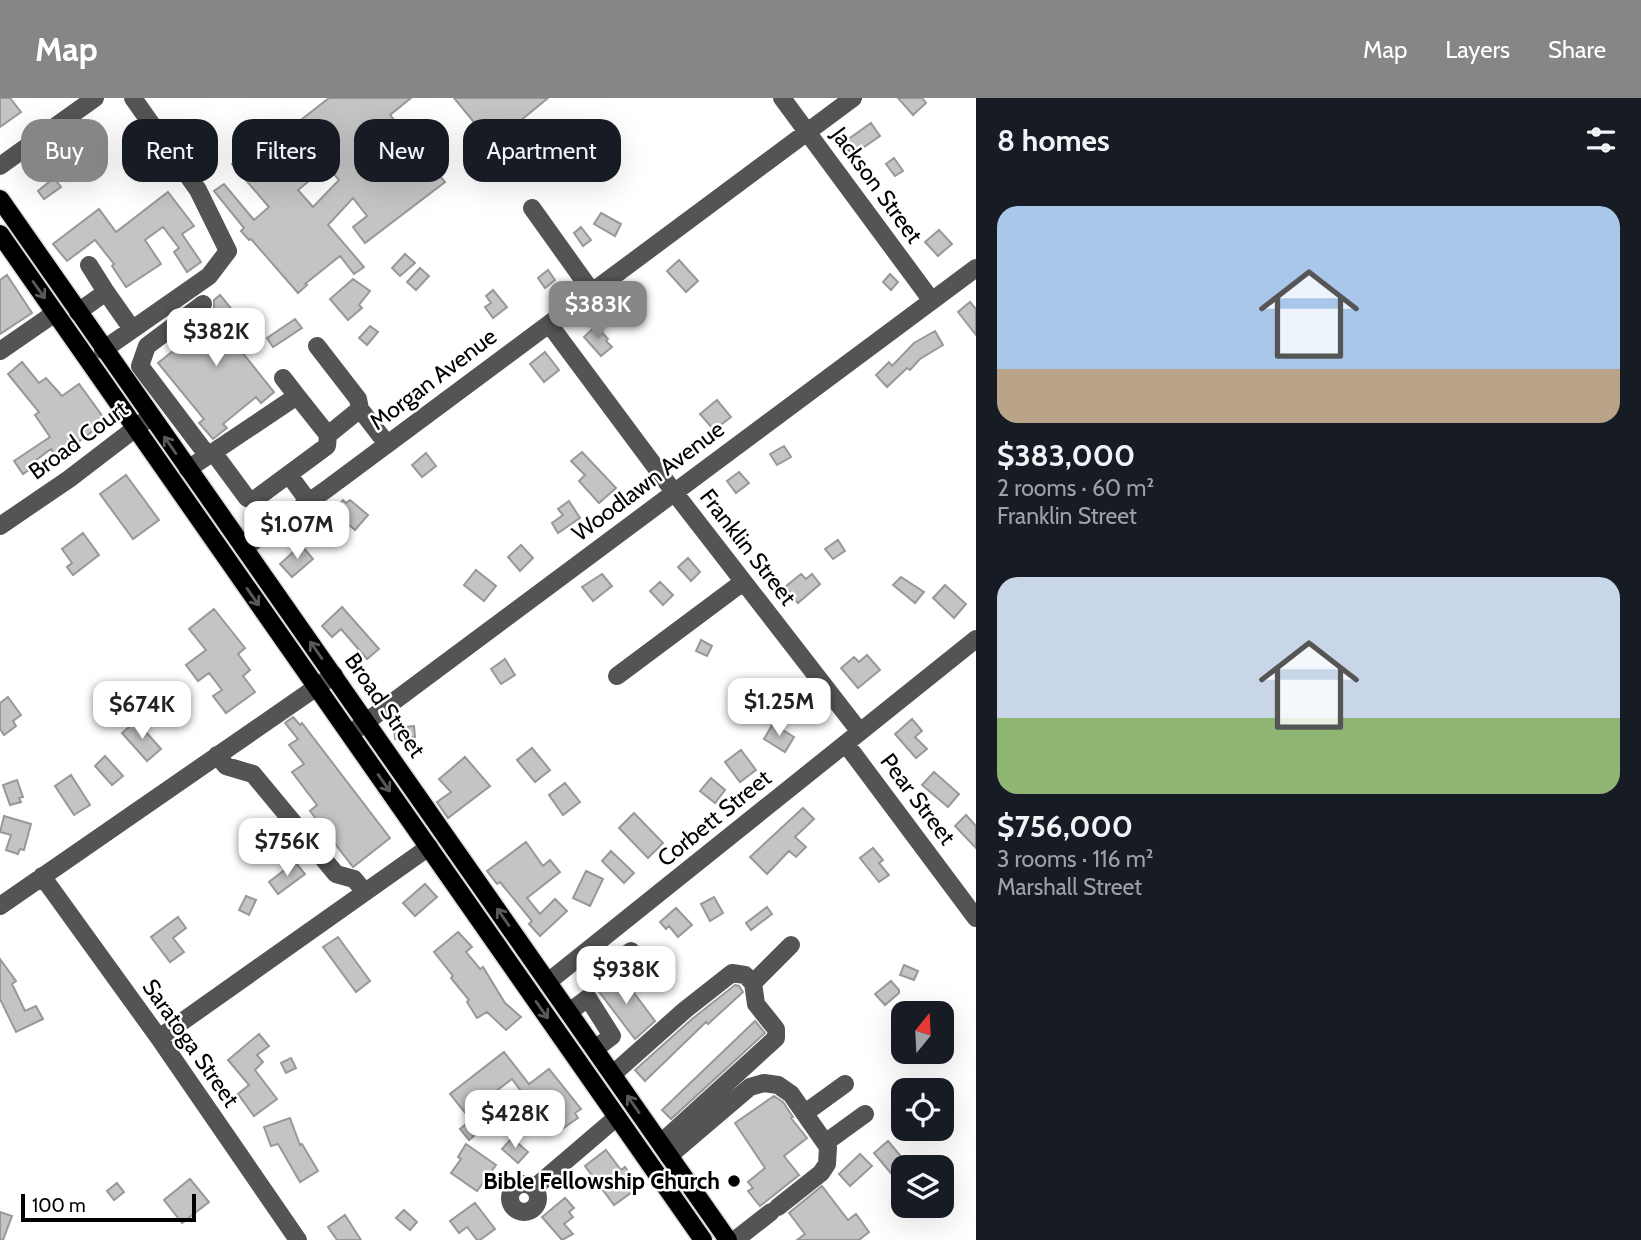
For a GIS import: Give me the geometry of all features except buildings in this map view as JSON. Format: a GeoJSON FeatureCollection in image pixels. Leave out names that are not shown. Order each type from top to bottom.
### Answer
{"type":"FeatureCollection","features":[{"type":"Feature","properties":{"kind":"main road","name":"Broad Street"},"geometry":{"type":"LineString","coordinates":[[0,199],[103,350],[334,674],[728,1240]]}},
{"type":"Feature","properties":{"kind":"main road","name":"Broad Street"},"geometry":{"type":"LineString","coordinates":[[0,234],[703,1240]]}},
{"type":"Feature","properties":{"kind":"street"},"geometry":{"type":"LineString","coordinates":[[0,166],[95,98]]}},
{"type":"Feature","properties":{"kind":"street"},"geometry":{"type":"LineString","coordinates":[[103,350],[209,276],[228,251],[198,190],[133,98]]}},
{"type":"Feature","properties":{"kind":"street","name":"Jackson Street"},"geometry":{"type":"LineString","coordinates":[[782,98],[932,301]]}},
{"type":"Feature","properties":{"kind":"street","name":"Morgan Avenue"},"geometry":{"type":"LineString","coordinates":[[244,548],[853,98]]}},
{"type":"Feature","properties":{"kind":"street"},"geometry":{"type":"LineString","coordinates":[[532,208],[592,292]]}},
{"type":"Feature","properties":{"kind":"street"},"geometry":{"type":"LineString","coordinates":[[89,265],[132,329]]}},
{"type":"Feature","properties":{"kind":"street","name":"Woodlawn Avenue"},"geometry":{"type":"LineString","coordinates":[[350,734],[976,268]]}},
{"type":"Feature","properties":{"kind":"street"},"geometry":{"type":"LineString","coordinates":[[78,312],[106,292]]}},
{"type":"Feature","properties":{"kind":"street"},"geometry":{"type":"LineString","coordinates":[[123,377],[140,366],[147,346],[203,304]]}},
{"type":"Feature","properties":{"kind":"street"},"geometry":{"type":"LineString","coordinates":[[0,351],[55,313]]}},
{"type":"Feature","properties":{"kind":"street","name":"Franklin Street"},"geometry":{"type":"LineString","coordinates":[[549,324],[674,492],[860,732]]}},
{"type":"Feature","properties":{"kind":"street"},"geometry":{"type":"LineString","coordinates":[[317,346],[358,399],[360,410],[387,444]]}},
{"type":"Feature","properties":{"kind":"street"},"geometry":{"type":"LineString","coordinates":[[140,366],[247,498],[254,500],[327,446],[328,435],[283,378]]}},
{"type":"Feature","properties":{"kind":"street","name":"Broad Court"},"geometry":{"type":"LineString","coordinates":[[0,526],[135,429],[158,389]]}},
{"type":"Feature","properties":{"kind":"street"},"geometry":{"type":"LineString","coordinates":[[188,469],[296,396]]}},
{"type":"Feature","properties":{"kind":"street"},"geometry":{"type":"LineString","coordinates":[[328,435],[360,410]]}},
{"type":"Feature","properties":{"kind":"street"},"geometry":{"type":"LineString","coordinates":[[289,475],[309,502]]}},
{"type":"Feature","properties":{"kind":"street"},"geometry":{"type":"LineString","coordinates":[[618,676],[743,582]]}},
{"type":"Feature","properties":{"kind":"street","name":"Corbett Street"},"geometry":{"type":"LineString","coordinates":[[548,982],[976,639]]}},
{"type":"Feature","properties":{"kind":"street"},"geometry":{"type":"LineString","coordinates":[[0,906],[334,674]]}},
{"type":"Feature","properties":{"kind":"street","name":"Pear Street"},"geometry":{"type":"LineString","coordinates":[[846,744],[976,918]]}},
{"type":"Feature","properties":{"kind":"street"},"geometry":{"type":"LineString","coordinates":[[218,755],[226,766],[253,774],[337,874],[355,879],[366,892]]}},
{"type":"Feature","properties":{"kind":"street"},"geometry":{"type":"LineString","coordinates":[[159,1038],[429,847]]}},
{"type":"Feature","properties":{"kind":"street","name":"Saratoga Street"},"geometry":{"type":"LineString","coordinates":[[42,876],[159,1038],[298,1240]]}},
{"type":"Feature","properties":{"kind":"street"},"geometry":{"type":"LineString","coordinates":[[569,1012],[589,989],[631,951],[633,938],[622,923]]}},
{"type":"Feature","properties":{"kind":"street"},"geometry":{"type":"LineString","coordinates":[[753,983],[791,945]]}},
{"type":"Feature","properties":{"kind":"street"},"geometry":{"type":"LineString","coordinates":[[631,951],[652,981]]}},
{"type":"Feature","properties":{"kind":"street"},"geometry":{"type":"LineString","coordinates":[[575,961],[612,1036],[595,1049]]}},
{"type":"Feature","properties":{"kind":"street"},"geometry":{"type":"LineString","coordinates":[[613,1074],[685,1010],[732,973],[745,975],[753,983],[756,1004],[776,1029],[776,1038],[665,1150]]}},
{"type":"Feature","properties":{"kind":"street"},"geometry":{"type":"LineString","coordinates":[[665,1150],[750,1087],[764,1083],[778,1085],[791,1094],[828,1147],[827,1164],[821,1173],[735,1240]]}},
{"type":"Feature","properties":{"kind":"street"},"geometry":{"type":"LineString","coordinates":[[805,1113],[845,1084]]}},
{"type":"Feature","properties":{"kind":"street"},"geometry":{"type":"LineString","coordinates":[[825,1143],[865,1114]]}},
{"type":"Feature","properties":{"kind":"street"},"geometry":{"type":"LineString","coordinates":[[534,1188],[617,1117]]}},
{"type":"Feature","properties":{"kind":"place","name":"Bible Fellowship Church"},"geometry":{"type":"Point","coordinates":[734,1181]}}]}
